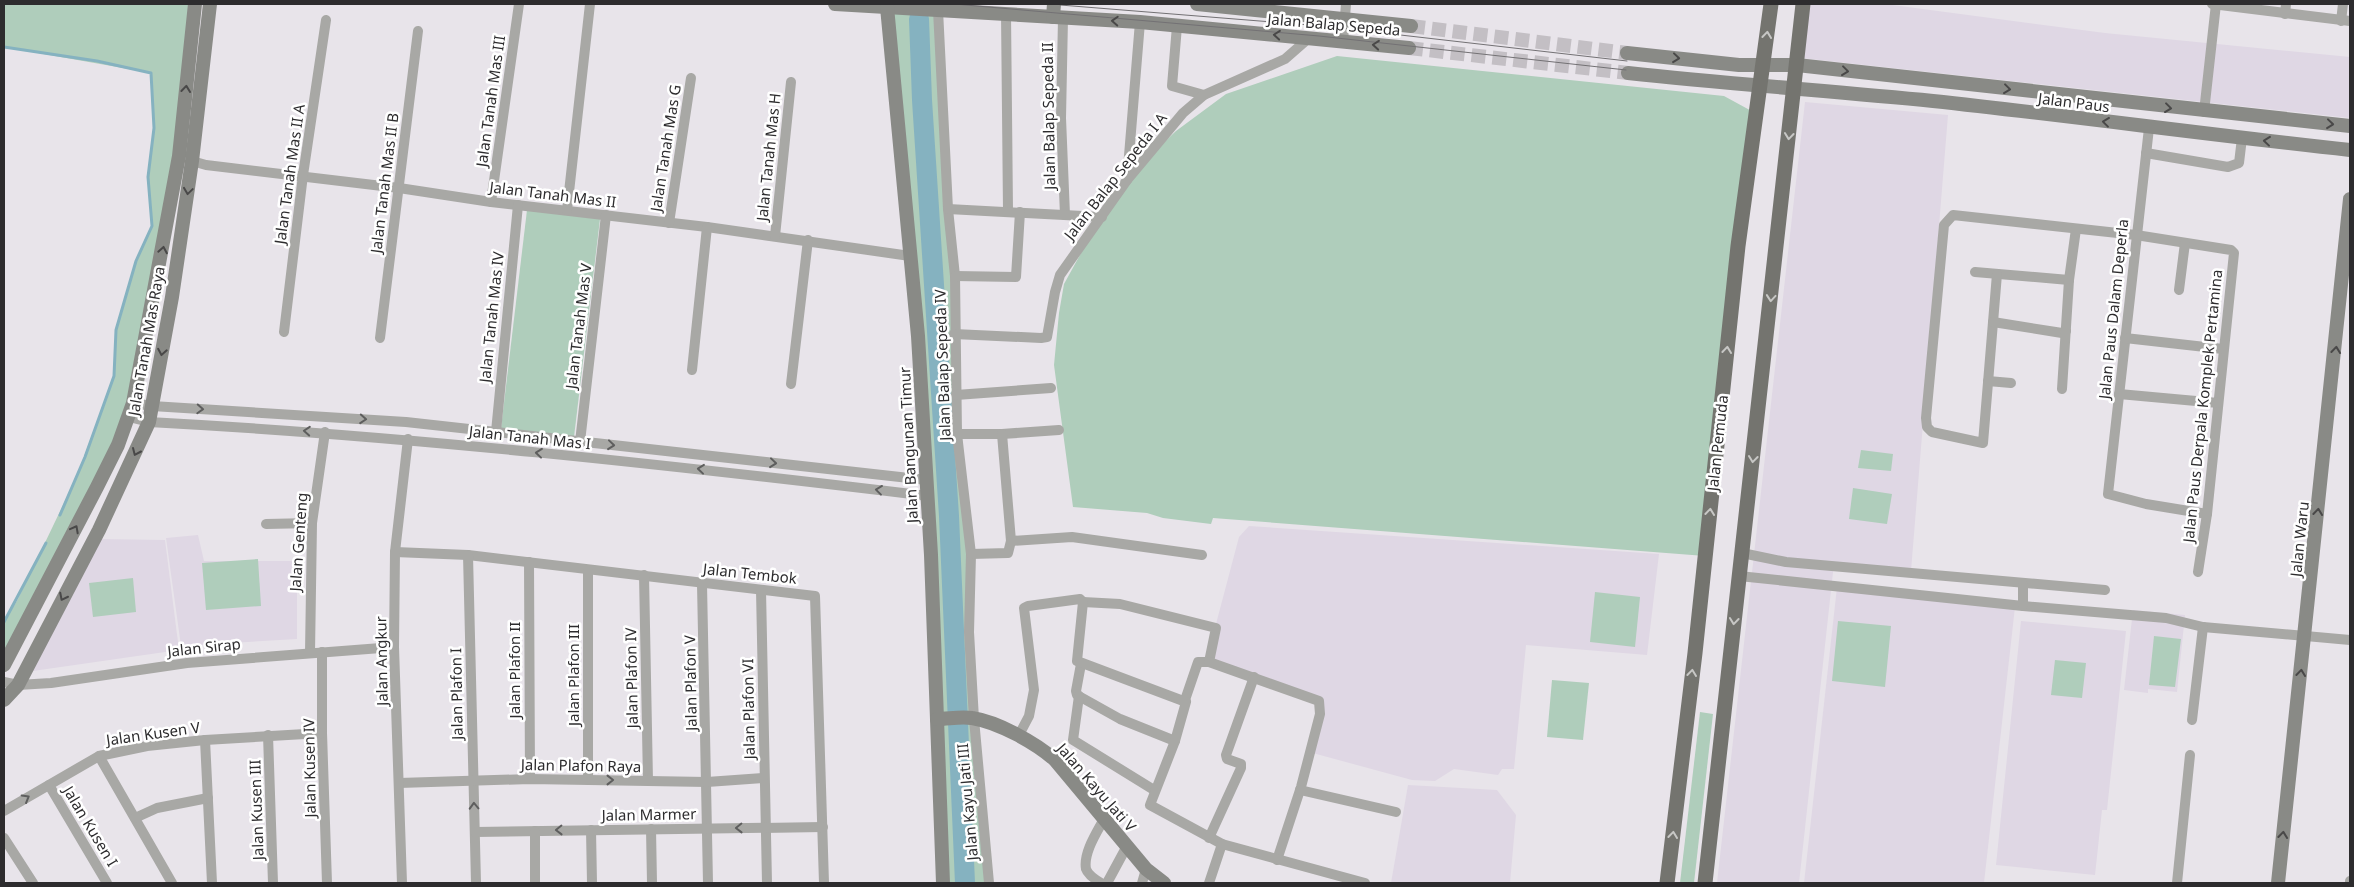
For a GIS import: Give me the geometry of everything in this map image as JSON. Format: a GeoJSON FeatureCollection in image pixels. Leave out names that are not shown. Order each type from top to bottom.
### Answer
{"type":"FeatureCollection","features":[{"type":"Feature","properties":{"kind":"main road","name":"Jalan Tanah Mas Raya"},"geometry":{"type":"LineString","coordinates":[[4,665],[97,487],[129,417],[179,156],[195,4]]}},
{"type":"Feature","properties":{"kind":"main road","name":"Jalan Tanah Mas Raya"},"geometry":{"type":"LineString","coordinates":[[4,700],[18,685],[98,530],[149,422],[172,297],[192,161],[210,4]]}},
{"type":"Feature","properties":{"kind":"main road","name":"Jalan Balap Sepeda"},"geometry":{"type":"LineString","coordinates":[[835,4],[1006,13],[1057,13],[1409,48]]}},
{"type":"Feature","properties":{"kind":"main road","name":"Jalan Balap Sepeda"},"geometry":{"type":"LineString","coordinates":[[1202,4],[1287,8],[1345,19],[1412,26]]}},
{"type":"Feature","properties":{"kind":"main road","name":"Jalan Pemuda"},"geometry":{"type":"LineString","coordinates":[[1667,883],[1695,653],[1738,246],[1771,4]]}},
{"type":"Feature","properties":{"kind":"main road"},"geometry":{"type":"LineString","coordinates":[[1705,883],[1803,4]]}},
{"type":"Feature","properties":{"kind":"main road","name":"Jalan Bangunan Timur"},"geometry":{"type":"LineString","coordinates":[[893,7],[928,496],[940,719],[943,883]]}},
{"type":"Feature","properties":{"kind":"main road"},"geometry":{"type":"LineString","coordinates":[[1627,53],[1764,66],[1797,65]]}},
{"type":"Feature","properties":{"kind":"main road","name":"Jalan Paus"},"geometry":{"type":"LineString","coordinates":[[1797,65],[2204,112],[2350,126]]}},
{"type":"Feature","properties":{"kind":"main road"},"geometry":{"type":"LineString","coordinates":[[1628,73],[1761,87],[1794,88]]}},
{"type":"Feature","properties":{"kind":"main road","name":"Jalan Paus"},"geometry":{"type":"LineString","coordinates":[[1794,88],[1934,102],[2350,150]]}},
{"type":"Feature","properties":{"kind":"main road","name":"Jalan Waru"},"geometry":{"type":"LineString","coordinates":[[2278,883],[2347,278],[2350,199]]}},
{"type":"Feature","properties":{"kind":"main road","name":"Jalan Kayu Jati V"},"geometry":{"type":"LineString","coordinates":[[940,719],[973,718],[1019,735],[1041,747],[1055,760],[1146,869],[1164,883]]}},
{"type":"Feature","properties":{"kind":"street","name":"Jalan Tanah Mas III"},"geometry":{"type":"LineString","coordinates":[[491,202],[519,4]]}},
{"type":"Feature","properties":{"kind":"street"},"geometry":{"type":"LineString","coordinates":[[567,210],[590,4]]}},
{"type":"Feature","properties":{"kind":"street"},"geometry":{"type":"LineString","coordinates":[[1343,42],[1346,4]]}},
{"type":"Feature","properties":{"kind":"street"},"geometry":{"type":"LineString","coordinates":[[2212,4],[2286,9],[2346,21],[2343,4]]}},
{"type":"Feature","properties":{"kind":"street"},"geometry":{"type":"LineString","coordinates":[[2204,112],[2216,4]]}},
{"type":"Feature","properties":{"kind":"street","name":"Jalan Balap Sepeda IV"},"geometry":{"type":"LineString","coordinates":[[933,10],[955,276],[954,334],[957,434],[971,554],[969,632],[973,718]]}},
{"type":"Feature","properties":{"kind":"street"},"geometry":{"type":"LineString","coordinates":[[1006,13],[1008,211]]}},
{"type":"Feature","properties":{"kind":"street","name":"Jalan Balap Sepeda II"},"geometry":{"type":"LineString","coordinates":[[1057,13],[1065,215]]}},
{"type":"Feature","properties":{"kind":"street","name":"Jalan Tanah Mas II A"},"geometry":{"type":"LineString","coordinates":[[284,332],[303,176],[326,20]]}},
{"type":"Feature","properties":{"kind":"street"},"geometry":{"type":"LineString","coordinates":[[1127,180],[1140,22]]}},
{"type":"Feature","properties":{"kind":"street"},"geometry":{"type":"LineString","coordinates":[[1177,26],[1172,86],[1204,96]]}},
{"type":"Feature","properties":{"kind":"street","name":"Jalan Tanah Mas II B"},"geometry":{"type":"LineString","coordinates":[[380,338],[418,31]]}},
{"type":"Feature","properties":{"kind":"street","name":"Jalan Balap Sepeda I A"},"geometry":{"type":"LineString","coordinates":[[954,334],[1047,337],[1060,275],[1127,180],[1160,143],[1183,113],[1204,96],[1284,59],[1308,38]]}},
{"type":"Feature","properties":{"kind":"street","name":"Jalan Tanah Mas G"},"geometry":{"type":"LineString","coordinates":[[669,223],[691,78]]}},
{"type":"Feature","properties":{"kind":"street","name":"Jalan Tanah Mas H"},"geometry":{"type":"LineString","coordinates":[[774,236],[791,82]]}},
{"type":"Feature","properties":{"kind":"street","name":"Jalan Paus Dalam Deperla"},"geometry":{"type":"LineString","coordinates":[[2149,128],[2108,494],[2146,504],[2207,514]]}},
{"type":"Feature","properties":{"kind":"street"},"geometry":{"type":"LineString","coordinates":[[2146,153],[2228,167],[2239,163],[2242,138]]}},
{"type":"Feature","properties":{"kind":"street","name":"Jalan Tanah Mas II"},"geometry":{"type":"LineString","coordinates":[[192,161],[206,165],[398,188],[491,202],[606,214],[808,240],[910,256]]}},
{"type":"Feature","properties":{"kind":"street","name":"Jalan Tanah Mas IV"},"geometry":{"type":"LineString","coordinates":[[496,432],[518,205]]}},
{"type":"Feature","properties":{"kind":"street"},"geometry":{"type":"LineString","coordinates":[[948,209],[1102,217]]}},
{"type":"Feature","properties":{"kind":"street"},"geometry":{"type":"LineString","coordinates":[[955,276],[1012,279],[1016,277],[1020,212]]}},
{"type":"Feature","properties":{"kind":"street","name":"Jalan Tanah Mas V"},"geometry":{"type":"LineString","coordinates":[[580,442],[606,214]]}},
{"type":"Feature","properties":{"kind":"street","name":"Jalan Paus Derpala Komplek Pertamina"},"geometry":{"type":"LineString","coordinates":[[1997,274],[1983,442],[1932,432],[1927,427],[1926,418],[1944,225],[1953,215],[2136,236],[2231,250],[2234,253],[2207,514],[2198,572]]}},
{"type":"Feature","properties":{"kind":"street"},"geometry":{"type":"LineString","coordinates":[[692,370],[707,227]]}},
{"type":"Feature","properties":{"kind":"street"},"geometry":{"type":"LineString","coordinates":[[2062,389],[2069,280],[2076,229]]}},
{"type":"Feature","properties":{"kind":"street"},"geometry":{"type":"LineString","coordinates":[[791,384],[808,240]]}},
{"type":"Feature","properties":{"kind":"street"},"geometry":{"type":"LineString","coordinates":[[2179,290],[2184,243]]}},
{"type":"Feature","properties":{"kind":"street"},"geometry":{"type":"LineString","coordinates":[[1975,272],[2069,280]]}},
{"type":"Feature","properties":{"kind":"street"},"geometry":{"type":"LineString","coordinates":[[1993,322],[2062,333],[2066,331]]}},
{"type":"Feature","properties":{"kind":"street"},"geometry":{"type":"LineString","coordinates":[[2125,338],[2223,349]]}},
{"type":"Feature","properties":{"kind":"street"},"geometry":{"type":"LineString","coordinates":[[1988,381],[2011,383]]}},
{"type":"Feature","properties":{"kind":"street"},"geometry":{"type":"LineString","coordinates":[[956,395],[1051,388]]}},
{"type":"Feature","properties":{"kind":"street"},"geometry":{"type":"LineString","coordinates":[[2119,394],[2218,403]]}},
{"type":"Feature","properties":{"kind":"street","name":"Jalan Tanah Mas I"},"geometry":{"type":"LineString","coordinates":[[133,403],[152,406],[378,420],[927,480]]}},
{"type":"Feature","properties":{"kind":"street","name":"Jalan Tanah Mas I"},"geometry":{"type":"LineString","coordinates":[[129,417],[149,422],[325,432],[408,439],[730,472],[928,496]]}},
{"type":"Feature","properties":{"kind":"street"},"geometry":{"type":"LineString","coordinates":[[957,434],[1002,434],[1059,430]]}},
{"type":"Feature","properties":{"kind":"street","name":"Jalan Genteng"},"geometry":{"type":"LineString","coordinates":[[310,653],[312,523],[325,432]]}},
{"type":"Feature","properties":{"kind":"street"},"geometry":{"type":"LineString","coordinates":[[971,554],[1008,553],[1011,541],[1002,434]]}},
{"type":"Feature","properties":{"kind":"street","name":"Jalan Angkur"},"geometry":{"type":"LineString","coordinates":[[402,883],[394,648],[395,552],[408,439]]}},
{"type":"Feature","properties":{"kind":"street"},"geometry":{"type":"LineString","coordinates":[[266,524],[312,523]]}},
{"type":"Feature","properties":{"kind":"street"},"geometry":{"type":"LineString","coordinates":[[1011,541],[1072,537],[1202,554]]}},
{"type":"Feature","properties":{"kind":"street","name":"Jalan Tembok"},"geometry":{"type":"LineString","coordinates":[[395,552],[468,555],[644,575],[702,584],[812,595],[817,600],[824,883]]}},
{"type":"Feature","properties":{"kind":"street"},"geometry":{"type":"LineString","coordinates":[[1742,553],[1777,561],[2105,590]]}},
{"type":"Feature","properties":{"kind":"street","name":"Jalan Plafon I"},"geometry":{"type":"LineString","coordinates":[[468,555],[476,883]]}},
{"type":"Feature","properties":{"kind":"street"},"geometry":{"type":"LineString","coordinates":[[1775,580],[1777,561]]}},
{"type":"Feature","properties":{"kind":"street","name":"Jalan Plafon II"},"geometry":{"type":"LineString","coordinates":[[529,562],[530,779]]}},
{"type":"Feature","properties":{"kind":"street","name":"Jalan Plafon III"},"geometry":{"type":"LineString","coordinates":[[588,570],[588,780]]}},
{"type":"Feature","properties":{"kind":"street","name":"Jalan Plafon IV"},"geometry":{"type":"LineString","coordinates":[[644,575],[648,780]]}},
{"type":"Feature","properties":{"kind":"street"},"geometry":{"type":"LineString","coordinates":[[1739,576],[2023,606],[2166,618],[2202,627],[2350,640]]}},
{"type":"Feature","properties":{"kind":"street","name":"Jalan Plafon V"},"geometry":{"type":"LineString","coordinates":[[702,584],[708,883]]}},
{"type":"Feature","properties":{"kind":"street"},"geometry":{"type":"LineString","coordinates":[[2023,584],[2023,606]]}},
{"type":"Feature","properties":{"kind":"street","name":"Jalan Plafon VI"},"geometry":{"type":"LineString","coordinates":[[761,590],[767,883]]}},
{"type":"Feature","properties":{"kind":"street"},"geometry":{"type":"LineString","coordinates":[[1019,735],[1029,716],[1034,690],[1024,608],[1028,606],[1077,598],[1083,602],[1120,604],[1216,628],[1208,662]]}},
{"type":"Feature","properties":{"kind":"street"},"geometry":{"type":"LineString","coordinates":[[1083,602],[1076,658],[1081,664],[1185,700]]}},
{"type":"Feature","properties":{"kind":"street"},"geometry":{"type":"LineString","coordinates":[[2192,720],[2202,627]]}},
{"type":"Feature","properties":{"kind":"street","name":"Jalan Sirap"},"geometry":{"type":"LineString","coordinates":[[4,682],[18,685],[50,683],[187,663],[394,648]]}},
{"type":"Feature","properties":{"kind":"street","name":"Jalan Kusen IV"},"geometry":{"type":"LineString","coordinates":[[322,652],[322,733],[327,883]]}},
{"type":"Feature","properties":{"kind":"street"},"geometry":{"type":"LineString","coordinates":[[1277,860],[1300,790],[1320,714],[1319,701],[1208,662],[1198,662],[1185,700],[1186,708],[1175,741],[1150,801],[1152,808],[1222,844],[1339,880],[1365,883]]}},
{"type":"Feature","properties":{"kind":"street"},"geometry":{"type":"LineString","coordinates":[[1081,664],[1076,691],[1079,696],[1120,719],[1175,741]]}},
{"type":"Feature","properties":{"kind":"street"},"geometry":{"type":"LineString","coordinates":[[1209,838],[1241,768],[1241,764],[1227,759],[1226,755],[1254,677]]}},
{"type":"Feature","properties":{"kind":"street"},"geometry":{"type":"LineString","coordinates":[[1079,696],[1073,740],[1154,790]]}},
{"type":"Feature","properties":{"kind":"street","name":"Jalan Kayu Jati III"},"geometry":{"type":"LineString","coordinates":[[973,718],[989,883]]}},
{"type":"Feature","properties":{"kind":"street","name":"Jalan Kusen V"},"geometry":{"type":"LineString","coordinates":[[4,811],[99,756],[147,746],[205,740],[322,733]]}},
{"type":"Feature","properties":{"kind":"street","name":"Jalan Kusen III"},"geometry":{"type":"LineString","coordinates":[[268,735],[273,883]]}},
{"type":"Feature","properties":{"kind":"street"},"geometry":{"type":"LineString","coordinates":[[205,740],[212,883]]}},
{"type":"Feature","properties":{"kind":"street"},"geometry":{"type":"LineString","coordinates":[[2176,883],[2190,755]]}},
{"type":"Feature","properties":{"kind":"street"},"geometry":{"type":"LineString","coordinates":[[99,756],[172,883]]}},
{"type":"Feature","properties":{"kind":"street","name":"Jalan Plafon Raya"},"geometry":{"type":"LineString","coordinates":[[399,783],[530,779],[707,782],[764,778]]}},
{"type":"Feature","properties":{"kind":"street","name":"Jalan Kusen I"},"geometry":{"type":"LineString","coordinates":[[49,784],[107,883]]}},
{"type":"Feature","properties":{"kind":"street"},"geometry":{"type":"LineString","coordinates":[[1300,790],[1396,812]]}},
{"type":"Feature","properties":{"kind":"street"},"geometry":{"type":"LineString","coordinates":[[135,818],[156,808],[208,798]]}},
{"type":"Feature","properties":{"kind":"street"},"geometry":{"type":"LineString","coordinates":[[1101,883],[1089,874],[1086,868],[1091,845],[1104,819]]}},
{"type":"Feature","properties":{"kind":"street","name":"Jalan Marmer"},"geometry":{"type":"LineString","coordinates":[[475,832],[823,827]]}},
{"type":"Feature","properties":{"kind":"street"},"geometry":{"type":"LineString","coordinates":[[651,829],[652,883]]}},
{"type":"Feature","properties":{"kind":"street"},"geometry":{"type":"LineString","coordinates":[[591,830],[592,883]]}},
{"type":"Feature","properties":{"kind":"street"},"geometry":{"type":"LineString","coordinates":[[535,883],[536,831]]}},
{"type":"Feature","properties":{"kind":"street"},"geometry":{"type":"LineString","coordinates":[[4,838],[33,883]]}},
{"type":"Feature","properties":{"kind":"street"},"geometry":{"type":"LineString","coordinates":[[1209,883],[1222,844]]}},
{"type":"Feature","properties":{"kind":"street"},"geometry":{"type":"LineString","coordinates":[[1107,883],[1127,846]]}},
{"type":"Feature","properties":{"kind":"street"},"geometry":{"type":"LineString","coordinates":[[1142,883],[1146,869]]}},
{"type":"Feature","properties":{"kind":"shaded area"},"geometry":{"type":"Polygon","coordinates":[[[1807,4],[1885,4],[2105,33],[2350,57],[2350,118],[1801,58],[1807,4]]]}},
{"type":"Feature","properties":{"kind":"shaded area"},"geometry":{"type":"Polygon","coordinates":[[[1805,102],[1948,115],[1911,571],[1834,563],[1799,883],[1717,883],[1805,102]]]}},
{"type":"Feature","properties":{"kind":"shaded area"},"geometry":{"type":"Polygon","coordinates":[[[1249,526],[1659,554],[1647,655],[1526,645],[1514,769],[1502,769],[1498,775],[1454,769],[1435,781],[1412,780],[1309,752],[1324,700],[1207,658],[1239,537],[1249,526]]]}},
{"type":"Feature","properties":{"kind":"shaded area"},"geometry":{"type":"Polygon","coordinates":[[[198,535],[204,561],[297,561],[297,639],[181,646],[166,538],[198,535]]]}},
{"type":"Feature","properties":{"kind":"shaded area"},"geometry":{"type":"Polygon","coordinates":[[[98,539],[165,540],[179,650],[33,671],[98,539]]]}},
{"type":"Feature","properties":{"kind":"shaded area"},"geometry":{"type":"Polygon","coordinates":[[[1837,587],[2015,607],[1984,883],[1804,883],[1837,587]]]}},
{"type":"Feature","properties":{"kind":"shaded area"},"geometry":{"type":"Polygon","coordinates":[[[2133,610],[2185,615],[2177,692],[2148,689],[2148,693],[2124,690],[2133,610]]]}},
{"type":"Feature","properties":{"kind":"shaded area"},"geometry":{"type":"Polygon","coordinates":[[[2021,621],[2126,631],[2107,810],[2102,810],[2095,875],[1996,865],[2021,621]]]}},
{"type":"Feature","properties":{"kind":"shaded area"},"geometry":{"type":"Polygon","coordinates":[[[1408,785],[1497,790],[1516,815],[1510,883],[1391,883],[1408,785]]]}},
{"type":"Feature","properties":{"kind":"green space"},"geometry":{"type":"Polygon","coordinates":[[[4,4],[196,4],[183,116],[133,403],[4,665],[4,622],[18,599],[76,478],[114,376],[116,330],[136,261],[152,226],[148,177],[154,128],[151,73],[4,47],[4,4]]]}},
{"type":"Feature","properties":{"kind":"green space"},"geometry":{"type":"Polygon","coordinates":[[[887,7],[938,10],[954,334],[971,554],[969,632],[989,883],[943,883],[931,555],[887,7]]]}},
{"type":"Feature","properties":{"kind":"green space"},"geometry":{"type":"Polygon","coordinates":[[[1337,56],[1724,96],[1757,114],[1705,556],[1213,518],[1211,524],[1163,518],[1147,513],[1073,507],[1054,365],[1059,313],[1064,284],[1118,186],[1176,131],[1226,94],[1337,56]]]}},
{"type":"Feature","properties":{"kind":"green space"},"geometry":{"type":"Polygon","coordinates":[[[527,210],[600,219],[574,437],[501,428],[527,210]]]}},
{"type":"Feature","properties":{"kind":"green space"},"geometry":{"type":"Polygon","coordinates":[[[1861,450],[1893,454],[1891,471],[1858,468],[1861,450]]]}},
{"type":"Feature","properties":{"kind":"green space"},"geometry":{"type":"Polygon","coordinates":[[[1853,488],[1892,494],[1887,524],[1849,519],[1853,488]]]}},
{"type":"Feature","properties":{"kind":"green space"},"geometry":{"type":"Polygon","coordinates":[[[258,559],[261,606],[206,610],[202,563],[258,559]]]}},
{"type":"Feature","properties":{"kind":"green space"},"geometry":{"type":"Polygon","coordinates":[[[133,578],[136,612],[93,617],[89,583],[133,578]]]}},
{"type":"Feature","properties":{"kind":"green space"},"geometry":{"type":"Polygon","coordinates":[[[1595,592],[1640,597],[1635,647],[1590,642],[1595,592]]]}},
{"type":"Feature","properties":{"kind":"green space"},"geometry":{"type":"Polygon","coordinates":[[[1838,621],[1891,626],[1885,687],[1832,681],[1838,621]]]}},
{"type":"Feature","properties":{"kind":"green space"},"geometry":{"type":"Polygon","coordinates":[[[2154,636],[2181,639],[2175,687],[2149,685],[2154,636]]]}},
{"type":"Feature","properties":{"kind":"green space"},"geometry":{"type":"Polygon","coordinates":[[[2055,660],[2086,663],[2082,698],[2051,695],[2055,660]]]}},
{"type":"Feature","properties":{"kind":"green space"},"geometry":{"type":"Polygon","coordinates":[[[1552,680],[1589,683],[1583,740],[1547,737],[1552,680]]]}},
{"type":"Feature","properties":{"kind":"green space"},"geometry":{"type":"Polygon","coordinates":[[[1700,712],[1713,714],[1694,883],[1680,883],[1700,712]]]}},
{"type":"Feature","properties":{"kind":"waterway"},"geometry":{"type":"LineString","coordinates":[[919,19],[922,100],[949,516],[965,883]]}},
{"type":"Feature","properties":{"kind":"waterway"},"geometry":{"type":"LineString","coordinates":[[4,47],[97,61],[151,73],[154,128],[148,177],[152,226],[136,261],[116,330],[114,376],[85,457],[60,515]]}},
{"type":"Feature","properties":{"kind":"waterway"},"geometry":{"type":"LineString","coordinates":[[4,622],[46,543]]}},
{"type":"Feature","properties":{"kind":"tunnel"},"geometry":{"type":"LineString","coordinates":[[1411,26],[1627,53]]}},
{"type":"Feature","properties":{"kind":"tunnel"},"geometry":{"type":"LineString","coordinates":[[1409,48],[1628,73]]}},
{"type":"Feature","properties":{"kind":"tram line"},"geometry":{"type":"LineString","coordinates":[[954,4],[1319,36],[1626,70]]}},
{"type":"Feature","properties":{"kind":"tram line"},"geometry":{"type":"LineString","coordinates":[[1060,5],[1322,26],[1627,61]]}}]}
